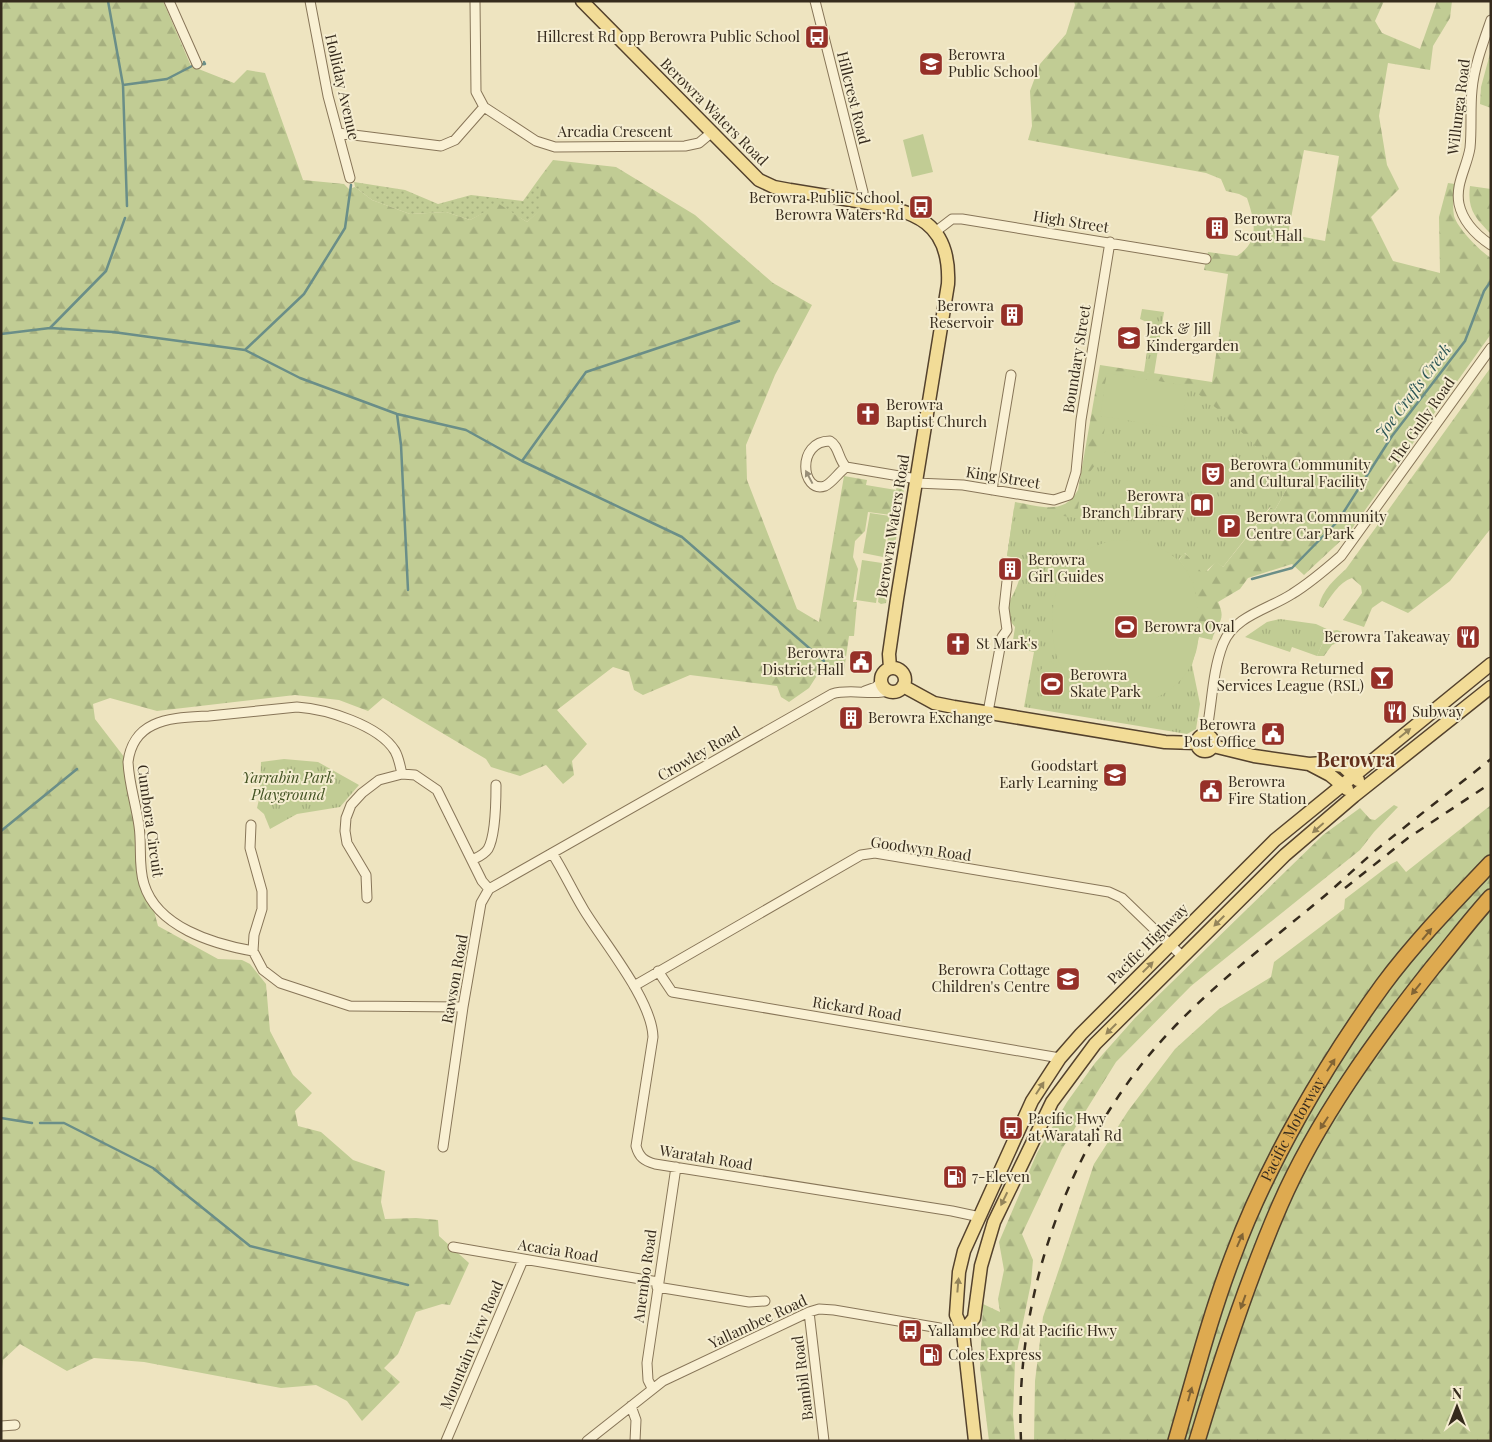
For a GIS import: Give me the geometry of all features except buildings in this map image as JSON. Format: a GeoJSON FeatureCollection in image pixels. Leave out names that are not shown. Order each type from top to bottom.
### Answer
{"type":"FeatureCollection","features":[{"type":"Feature","properties":{"kind":"highway","name":"Pacific Motorway"},"geometry":{"type":"LineString","coordinates":[[1176,1441],[1233,1255],[1268,1175],[1322,1078],[1384,985],[1446,911],[1491,863]]}},
{"type":"Feature","properties":{"kind":"highway","name":"Pacific Motorway"},"geometry":{"type":"LineString","coordinates":[[1197,1441],[1221,1363],[1280,1204],[1318,1133],[1387,1026],[1464,926],[1491,897]]}},
{"type":"Feature","properties":{"kind":"main road","name":"Berowra Waters Road"},"geometry":{"type":"LineString","coordinates":[[582,1],[759,180],[774,187],[910,212],[935,232],[945,252],[949,268],[948,284],[889,654],[890,668]]}},
{"type":"Feature","properties":{"kind":"main road","name":"Pacific Highway"},"geometry":{"type":"LineString","coordinates":[[975,1441],[963,1332],[956,1314],[959,1272],[964,1252],[1032,1101],[1060,1058],[1081,1034],[1275,840],[1491,664]]}},
{"type":"Feature","properties":{"kind":"main road"},"geometry":{"type":"LineString","coordinates":[[890,668],[897,669],[903,673],[905,680],[903,686],[896,692],[886,686],[884,673],[890,668]]}},
{"type":"Feature","properties":{"kind":"main road"},"geometry":{"type":"LineString","coordinates":[[903,686],[934,702],[1166,742],[1196,743],[1202,751],[1210,750],[1210,740],[1247,754],[1309,764],[1323,763],[1343,766],[1354,775],[1359,792]]}},
{"type":"Feature","properties":{"kind":"main road"},"geometry":{"type":"LineString","coordinates":[[963,1332],[974,1318],[981,1266],[991,1228],[1052,1102],[1095,1044],[1285,855],[1359,792],[1491,687]]}},
{"type":"Feature","properties":{"kind":"main road"},"geometry":{"type":"LineString","coordinates":[[1309,764],[1359,792]]}},
{"type":"Feature","properties":{"kind":"street"},"geometry":{"type":"LineString","coordinates":[[169,1],[197,64]]}},
{"type":"Feature","properties":{"kind":"street","name":"Holliday Avenue"},"geometry":{"type":"LineString","coordinates":[[310,1],[328,96],[350,178]]}},
{"type":"Feature","properties":{"kind":"street"},"geometry":{"type":"LineString","coordinates":[[338,132],[352,132],[441,146],[455,140],[484,107],[476,92],[475,1]]}},
{"type":"Feature","properties":{"kind":"street","name":"Hillcrest Road"},"geometry":{"type":"LineString","coordinates":[[815,1],[863,192],[862,202]]}},
{"type":"Feature","properties":{"kind":"street","name":"Willunga Road"},"geometry":{"type":"LineString","coordinates":[[1491,20],[1474,80],[1470,147],[1459,184],[1459,203],[1465,219],[1474,232],[1491,245]]}},
{"type":"Feature","properties":{"kind":"street","name":"Arcadia Crescent"},"geometry":{"type":"LineString","coordinates":[[484,107],[536,141],[555,147],[691,146],[698,143],[711,132]]}},
{"type":"Feature","properties":{"kind":"street","name":"High Street"},"geometry":{"type":"LineString","coordinates":[[935,232],[952,219],[962,219],[1206,258]]}},
{"type":"Feature","properties":{"kind":"street","name":"Boundary Street"},"geometry":{"type":"LineString","coordinates":[[1074,480],[1081,420],[1110,242]]}},
{"type":"Feature","properties":{"kind":"street","name":"The Gully Road"},"geometry":{"type":"LineString","coordinates":[[1210,740],[1220,655],[1227,636],[1240,621],[1294,593],[1341,556],[1491,348]]}},
{"type":"Feature","properties":{"kind":"street"},"geometry":{"type":"LineString","coordinates":[[992,490],[1011,375]]}},
{"type":"Feature","properties":{"kind":"street"},"geometry":{"type":"LineString","coordinates":[[824,441],[830,441],[836,446],[839,459],[846,467],[826,486],[819,486],[812,484],[808,477],[805,462],[812,448],[824,441]]}},
{"type":"Feature","properties":{"kind":"street","name":"King Street"},"geometry":{"type":"LineString","coordinates":[[846,467],[916,481],[962,485],[1060,500],[1068,495],[1074,480]]}},
{"type":"Feature","properties":{"kind":"street"},"geometry":{"type":"LineString","coordinates":[[988,712],[1002,637],[1007,630],[1004,608],[1007,581]]}},
{"type":"Feature","properties":{"kind":"street","name":"Crowley Road"},"geometry":{"type":"LineString","coordinates":[[552,854],[832,694],[841,691],[879,694],[886,686]]}},
{"type":"Feature","properties":{"kind":"street","name":"Cumbora Circuit"},"geometry":{"type":"LineString","coordinates":[[253,951],[225,946],[188,930],[166,916],[151,902],[143,882],[139,827],[128,773],[129,752],[135,741],[152,726],[167,721],[297,707],[311,708],[356,722],[387,742],[399,760],[402,774]]}},
{"type":"Feature","properties":{"kind":"street"},"geometry":{"type":"LineString","coordinates":[[367,898],[366,875],[347,842],[346,818],[351,805],[362,793],[379,780],[402,774],[415,775],[436,790],[482,881],[489,889],[552,854]]}},
{"type":"Feature","properties":{"kind":"street"},"geometry":{"type":"LineString","coordinates":[[472,860],[482,855],[489,846],[496,805],[496,785]]}},
{"type":"Feature","properties":{"kind":"street"},"geometry":{"type":"LineString","coordinates":[[250,825],[250,848],[262,891],[262,909],[254,935],[253,951],[263,970],[280,983],[350,1006],[463,1007]]}},
{"type":"Feature","properties":{"kind":"street","name":"Goodwyn Road"},"geometry":{"type":"LineString","coordinates":[[634,986],[861,854],[875,853],[1109,892],[1122,898],[1183,957]]}},
{"type":"Feature","properties":{"kind":"street","name":"Waratah Road"},"geometry":{"type":"LineString","coordinates":[[552,854],[605,944],[634,986],[653,1031],[637,1140],[639,1156],[648,1162],[980,1217]]}},
{"type":"Feature","properties":{"kind":"street","name":"Rawson Road"},"geometry":{"type":"LineString","coordinates":[[444,1147],[463,1007],[482,903],[489,889]]}},
{"type":"Feature","properties":{"kind":"street","name":"Rickard Road"},"geometry":{"type":"LineString","coordinates":[[658,972],[672,992],[1060,1058]]}},
{"type":"Feature","properties":{"kind":"street","name":"Anembo Road"},"geometry":{"type":"LineString","coordinates":[[652,1388],[648,1380],[647,1363],[657,1284],[676,1167]]}},
{"type":"Feature","properties":{"kind":"street","name":"Acacia Road"},"geometry":{"type":"LineString","coordinates":[[453,1247],[750,1302],[764,1302]]}},
{"type":"Feature","properties":{"kind":"street","name":"Mountain View Road"},"geometry":{"type":"LineString","coordinates":[[446,1441],[523,1260]]}},
{"type":"Feature","properties":{"kind":"street","name":"Yallambee Road"},"geometry":{"type":"LineString","coordinates":[[587,1441],[652,1388],[674,1375],[772,1331],[809,1312],[826,1309],[963,1332]]}},
{"type":"Feature","properties":{"kind":"street","name":"Bambil Road"},"geometry":{"type":"LineString","coordinates":[[809,1312],[824,1441]]}},
{"type":"Feature","properties":{"kind":"street"},"geometry":{"type":"LineString","coordinates":[[631,1406],[636,1420],[635,1441]]}},
{"type":"Feature","properties":{"kind":"street"},"geometry":{"type":"LineString","coordinates":[[1,1426],[15,1424]]}},
{"type":"Feature","properties":{"kind":"green space"},"geometry":{"type":"Polygon","coordinates":[[[1,1],[163,1],[191,66],[234,83],[247,70],[265,73],[303,180],[344,184],[349,189],[355,187],[372,200],[410,214],[446,212],[470,220],[499,204],[527,222],[540,210],[541,176],[553,160],[616,167],[695,215],[773,283],[812,305],[775,375],[746,445],[747,480],[797,609],[819,622],[844,476],[867,480],[866,485],[896,490],[897,487],[902,486],[904,489],[893,558],[885,558],[891,515],[868,512],[865,531],[855,541],[853,557],[858,569],[853,602],[857,602],[854,636],[849,636],[844,671],[838,677],[825,675],[816,677],[809,688],[789,702],[781,697],[777,686],[690,675],[643,695],[634,690],[629,672],[613,667],[557,710],[587,744],[572,761],[574,775],[563,784],[546,765],[520,776],[491,767],[486,759],[383,698],[368,711],[339,700],[295,695],[157,711],[110,698],[93,704],[95,719],[128,762],[141,862],[158,926],[218,959],[242,960],[250,964],[266,984],[270,1031],[293,1075],[312,1093],[295,1111],[298,1126],[321,1132],[353,1160],[385,1171],[381,1202],[385,1219],[416,1218],[438,1220],[439,1236],[469,1263],[450,1305],[442,1304],[416,1312],[398,1354],[384,1368],[400,1382],[362,1421],[347,1401],[316,1385],[281,1388],[144,1362],[94,1358],[67,1371],[20,1344],[3,1360],[1,1377],[1,1]]]}},
{"type":"Feature","properties":{"kind":"green space"},"geometry":{"type":"Polygon","coordinates":[[[1074,1],[1384,1],[1375,21],[1382,33],[1420,49],[1437,1],[1452,1],[1450,18],[1433,46],[1430,70],[1388,63],[1379,116],[1387,165],[1399,189],[1371,217],[1393,261],[1440,273],[1439,217],[1448,183],[1455,184],[1453,208],[1456,221],[1470,239],[1491,258],[1491,334],[1348,534],[1304,575],[1292,564],[1248,578],[1240,589],[1218,602],[1222,613],[1212,640],[1199,637],[1197,606],[1193,587],[1190,577],[1179,560],[1184,553],[1208,571],[1216,561],[1223,567],[1271,507],[1275,510],[1291,481],[1007,607],[1019,583],[1022,559],[1007,556],[1015,502],[1042,507],[1059,506],[1072,498],[1078,490],[1100,365],[1212,382],[1228,274],[1204,270],[1208,252],[1237,256],[1249,244],[1254,230],[1247,198],[1226,191],[1221,179],[1206,173],[1028,140],[1032,126],[1030,91],[1040,64],[1066,34],[1075,5],[1074,1]],[[1304,150],[1288,234],[1325,241],[1339,156],[1304,150]]]}},
{"type":"Feature","properties":{"kind":"green space"},"geometry":{"type":"Polygon","coordinates":[[[1491,50],[1491,108],[1480,104],[1481,87],[1491,50]]]}},
{"type":"Feature","properties":{"kind":"green space"},"geometry":{"type":"Polygon","coordinates":[[[923,134],[933,172],[912,177],[903,140],[923,134]]]}},
{"type":"Feature","properties":{"kind":"green space"},"geometry":{"type":"Polygon","coordinates":[[[541,176],[541,210],[527,222],[499,205],[470,220],[446,212],[410,214],[372,200],[355,187],[354,182],[405,190],[438,204],[471,195],[523,201],[541,176]]]}},
{"type":"Feature","properties":{"kind":"green space"},"geometry":{"type":"Polygon","coordinates":[[[1470,186],[1491,189],[1491,234],[1473,213],[1469,194],[1470,186]]]}},
{"type":"Feature","properties":{"kind":"green space"},"geometry":{"type":"Polygon","coordinates":[[[1142,309],[1164,312],[1154,374],[1144,372],[1151,324],[1140,319],[1142,309]]]}},
{"type":"Feature","properties":{"kind":"green space"},"geometry":{"type":"Polygon","coordinates":[[[1491,367],[1491,528],[1450,581],[1408,613],[1382,601],[1372,608],[1364,627],[1343,620],[1362,593],[1361,586],[1352,578],[1339,587],[1323,608],[1319,606],[1326,590],[1346,569],[1491,367]]]}},
{"type":"Feature","properties":{"kind":"green space"},"geometry":{"type":"Polygon","coordinates":[[[1107,373],[1188,386],[1220,411],[1291,481],[1275,510],[1270,507],[1223,567],[1216,562],[1203,574],[1185,553],[1179,559],[1189,573],[1196,588],[1198,611],[1199,637],[1192,665],[1200,704],[1196,729],[1187,734],[1024,707],[1034,652],[1012,647],[1015,627],[1008,615],[1008,610],[1010,600],[1019,580],[1022,559],[1007,556],[1014,508],[1076,518],[1083,481],[1112,443],[1103,438],[1107,417],[1100,416],[1107,373]]]}},
{"type":"Feature","properties":{"kind":"green space"},"geometry":{"type":"Polygon","coordinates":[[[1107,373],[1188,386],[1181,429],[1100,416],[1107,373]]]}},
{"type":"Feature","properties":{"kind":"green space"},"geometry":{"type":"Polygon","coordinates":[[[870,513],[890,516],[883,557],[863,553],[870,513]]]}},
{"type":"Feature","properties":{"kind":"green space","name":"Berowra Oval"},"geometry":{"type":"Polygon","coordinates":[[[1115,540],[1134,541],[1165,550],[1186,570],[1197,599],[1198,640],[1196,652],[1186,673],[1177,684],[1158,697],[1137,703],[1106,700],[1091,695],[1078,687],[1062,669],[1054,642],[1053,610],[1061,579],[1068,566],[1077,556],[1086,551],[1100,544],[1115,540]]]}},
{"type":"Feature","properties":{"kind":"green space"},"geometry":{"type":"Polygon","coordinates":[[[862,560],[882,563],[876,603],[856,600],[862,560]]]}},
{"type":"Feature","properties":{"kind":"green space"},"geometry":{"type":"Polygon","coordinates":[[[888,561],[892,565],[886,603],[881,604],[878,602],[883,564],[888,561]]]}},
{"type":"Feature","properties":{"kind":"green space"},"geometry":{"type":"Polygon","coordinates":[[[1280,619],[1316,624],[1331,631],[1325,638],[1317,656],[1292,647],[1290,652],[1245,637],[1267,622],[1280,619]]]}},
{"type":"Feature","properties":{"kind":"green space"},"geometry":{"type":"Polygon","coordinates":[[[1337,630],[1352,635],[1351,638],[1332,645],[1324,656],[1317,656],[1325,638],[1331,631],[1337,630]]]}},
{"type":"Feature","properties":{"kind":"green space","name":"Berowra Skate Park"},"geometry":{"type":"Polygon","coordinates":[[[1051,661],[1077,695],[1072,702],[1050,699],[1041,694],[1038,689],[1037,673],[1051,661]]]}},
{"type":"Feature","properties":{"kind":"green space","name":"Yarrabin Park Playground"},"geometry":{"type":"Polygon","coordinates":[[[284,759],[318,762],[359,785],[340,807],[297,814],[270,829],[264,814],[257,808],[260,795],[261,762],[284,759]]]}},
{"type":"Feature","properties":{"kind":"green space"},"geometry":{"type":"Polygon","coordinates":[[[1394,805],[1398,807],[1360,850],[1191,986],[1116,1062],[1062,1149],[1022,1234],[1033,1260],[1031,1283],[1015,1362],[1013,1414],[1015,1441],[989,1441],[980,1368],[983,1304],[1000,1312],[998,1299],[1004,1270],[999,1242],[1037,1153],[1067,1102],[1095,1063],[1135,1018],[1323,835],[1360,808],[1370,819],[1375,820],[1394,805]]]}},
{"type":"Feature","properties":{"kind":"green space"},"geometry":{"type":"Polygon","coordinates":[[[1491,805],[1491,1441],[1034,1441],[1035,1381],[1043,1317],[1094,1164],[1128,1111],[1175,1049],[1219,1009],[1271,977],[1274,962],[1344,909],[1345,899],[1397,861],[1406,872],[1491,805]]]}},
{"type":"Feature","properties":{"kind":"waterway"},"geometry":{"type":"LineString","coordinates":[[108,1],[123,85],[127,206]]}},
{"type":"Feature","properties":{"kind":"waterway"},"geometry":{"type":"LineString","coordinates":[[123,85],[167,79],[194,65],[205,64],[204,62]]}},
{"type":"Feature","properties":{"kind":"waterway"},"geometry":{"type":"LineString","coordinates":[[245,350],[304,294],[345,228],[351,185]]}},
{"type":"Feature","properties":{"kind":"waterway"},"geometry":{"type":"LineString","coordinates":[[50,328],[106,271],[125,218]]}},
{"type":"Feature","properties":{"kind":"waterway","name":"Joe Crafts Creek"},"geometry":{"type":"LineString","coordinates":[[1252,579],[1292,568],[1338,521],[1392,436],[1465,341],[1484,291],[1491,281]]}},
{"type":"Feature","properties":{"kind":"waterway"},"geometry":{"type":"LineString","coordinates":[[522,461],[586,372],[739,321]]}},
{"type":"Feature","properties":{"kind":"waterway"},"geometry":{"type":"LineString","coordinates":[[1,334],[50,328],[113,332],[245,350],[300,378],[397,414],[466,430],[522,461],[682,537],[824,661]]}},
{"type":"Feature","properties":{"kind":"waterway"},"geometry":{"type":"LineString","coordinates":[[397,414],[401,445],[408,590]]}},
{"type":"Feature","properties":{"kind":"waterway"},"geometry":{"type":"LineString","coordinates":[[1,831],[77,769]]}},
{"type":"Feature","properties":{"kind":"waterway"},"geometry":{"type":"LineString","coordinates":[[1,1118],[32,1123]]}},
{"type":"Feature","properties":{"kind":"waterway"},"geometry":{"type":"LineString","coordinates":[[40,1123],[64,1123],[153,1168],[250,1246],[408,1285]]}},
{"type":"Feature","properties":{"kind":"railway"},"geometry":{"type":"LineString","coordinates":[[1021,1441],[1021,1384],[1028,1328],[1040,1271],[1057,1216],[1080,1163],[1108,1113],[1141,1066],[1178,1023],[1211,992],[1375,851],[1491,759]]}},
{"type":"Feature","properties":{"kind":"railway"},"geometry":{"type":"LineString","coordinates":[[1345,888],[1408,838],[1491,783]]}},
{"type":"Feature","properties":{"kind":"place","name":"Hillcrest Rd opp Berowra Public School"},"geometry":{"type":"Point","coordinates":[817,37]}},
{"type":"Feature","properties":{"kind":"place","name":"Berowra Public School"},"geometry":{"type":"Point","coordinates":[931,64]}},
{"type":"Feature","properties":{"kind":"place","name":"Berowra Public School, Berowra Waters Rd"},"geometry":{"type":"Point","coordinates":[921,207]}},
{"type":"Feature","properties":{"kind":"place","name":"Berowra Scout Hall"},"geometry":{"type":"Point","coordinates":[1217,228]}},
{"type":"Feature","properties":{"kind":"place","name":"Berowra Reservoir"},"geometry":{"type":"Point","coordinates":[1012,315]}},
{"type":"Feature","properties":{"kind":"place","name":"Jack & Jill Kindergarden"},"geometry":{"type":"Point","coordinates":[1129,338]}},
{"type":"Feature","properties":{"kind":"place","name":"Berowra Baptist Church"},"geometry":{"type":"Point","coordinates":[868,414]}},
{"type":"Feature","properties":{"kind":"place","name":"Berowra Community and Cultural Facility"},"geometry":{"type":"Point","coordinates":[1213,474]}},
{"type":"Feature","properties":{"kind":"place","name":"Berowra Branch Library"},"geometry":{"type":"Point","coordinates":[1202,505]}},
{"type":"Feature","properties":{"kind":"place","name":"Berowra Community Centre Car Park"},"geometry":{"type":"Point","coordinates":[1229,526]}},
{"type":"Feature","properties":{"kind":"place","name":"Berowra Girl Guides"},"geometry":{"type":"Point","coordinates":[1010,569]}},
{"type":"Feature","properties":{"kind":"place","name":"Berowra Oval"},"geometry":{"type":"Point","coordinates":[1126,627]}},
{"type":"Feature","properties":{"kind":"place","name":"Berowra Takeaway"},"geometry":{"type":"Point","coordinates":[1468,637]}},
{"type":"Feature","properties":{"kind":"place","name":"St Mark's"},"geometry":{"type":"Point","coordinates":[958,644]}},
{"type":"Feature","properties":{"kind":"place","name":"Berowra District Hall"},"geometry":{"type":"Point","coordinates":[861,662]}},
{"type":"Feature","properties":{"kind":"place","name":"Berowra Returned Services League (RSL)"},"geometry":{"type":"Point","coordinates":[1382,678]}},
{"type":"Feature","properties":{"kind":"place","name":"Berowra Skate Park"},"geometry":{"type":"Point","coordinates":[1052,684]}},
{"type":"Feature","properties":{"kind":"place","name":"Subway"},"geometry":{"type":"Point","coordinates":[1395,712]}},
{"type":"Feature","properties":{"kind":"place","name":"Berowra Exchange"},"geometry":{"type":"Point","coordinates":[851,718]}},
{"type":"Feature","properties":{"kind":"place","name":"Berowra Post Office"},"geometry":{"type":"Point","coordinates":[1273,734]}},
{"type":"Feature","properties":{"kind":"place","name":"Goodstart Early Learning"},"geometry":{"type":"Point","coordinates":[1115,775]}},
{"type":"Feature","properties":{"kind":"place","name":"Berowra Fire Station"},"geometry":{"type":"Point","coordinates":[1211,791]}},
{"type":"Feature","properties":{"kind":"place","name":"Berowra Cottage Children's Centre"},"geometry":{"type":"Point","coordinates":[1068,979]}},
{"type":"Feature","properties":{"kind":"place","name":"Pacific Hwy at Waratah Rd"},"geometry":{"type":"Point","coordinates":[1011,1128]}},
{"type":"Feature","properties":{"kind":"place","name":"7-Eleven"},"geometry":{"type":"Point","coordinates":[955,1177]}},
{"type":"Feature","properties":{"kind":"place","name":"Yallambee Rd at Pacific Hwy"},"geometry":{"type":"Point","coordinates":[910,1331]}},
{"type":"Feature","properties":{"kind":"place","name":"Coles Express"},"geometry":{"type":"Point","coordinates":[931,1355]}},
{"type":"Feature","properties":{"kind":"district","name":"Berowra"},"geometry":{"type":"Point","coordinates":[1356,760]}}]}
